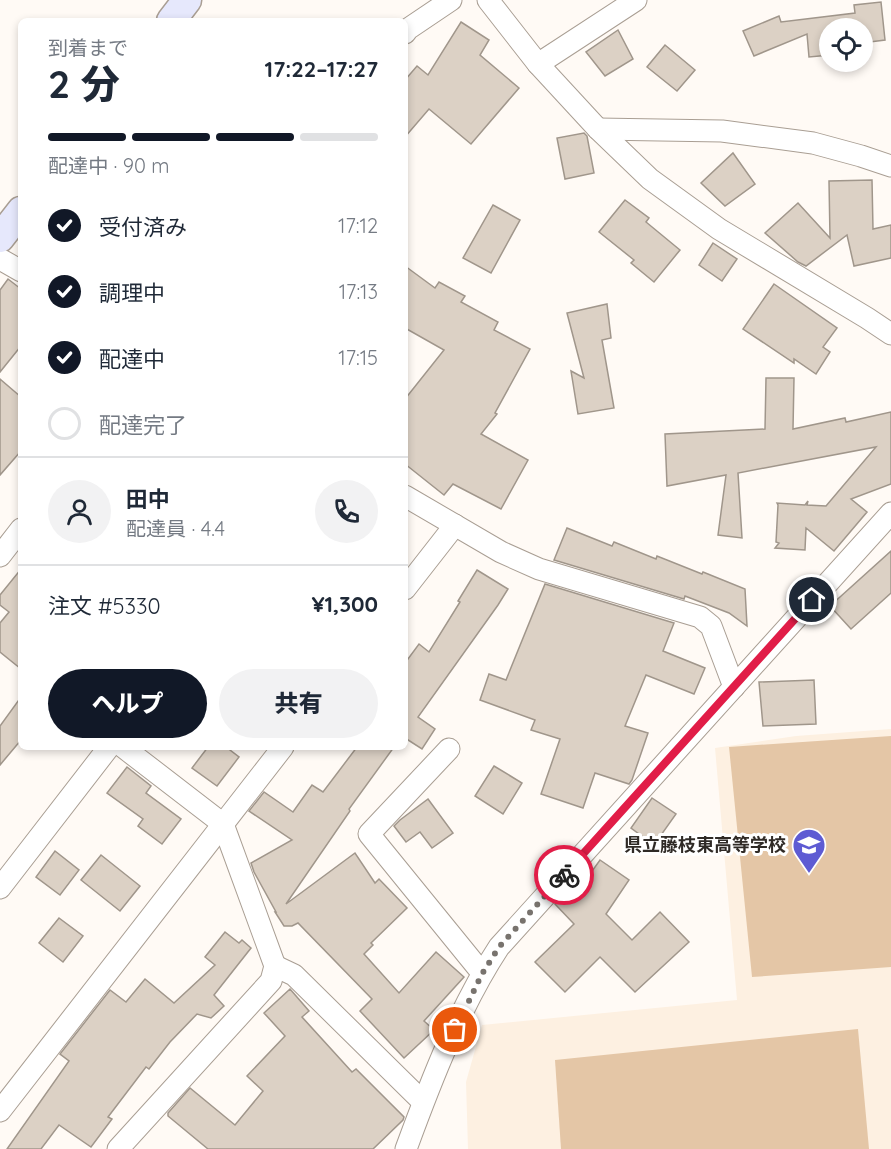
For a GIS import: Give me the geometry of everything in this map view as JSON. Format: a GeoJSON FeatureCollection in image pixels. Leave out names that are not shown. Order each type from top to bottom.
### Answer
{"type":"FeatureCollection","features":[{"type":"Feature","properties":{"kind":"street"},"geometry":{"type":"LineString","coordinates":[[173,18],[187,0]]}},
{"type":"Feature","properties":{"kind":"street"},"geometry":{"type":"LineString","coordinates":[[408,29],[451,0]]}},
{"type":"Feature","properties":{"kind":"street"},"geometry":{"type":"LineString","coordinates":[[488,0],[538,64],[598,129],[650,179],[719,229],[891,334]]}},
{"type":"Feature","properties":{"kind":"street"},"geometry":{"type":"LineString","coordinates":[[538,64],[636,0]]}},
{"type":"Feature","properties":{"kind":"street"},"geometry":{"type":"LineString","coordinates":[[598,129],[722,130],[813,143],[891,166]]}},
{"type":"Feature","properties":{"kind":"street"},"geometry":{"type":"LineString","coordinates":[[0,238],[18,216]]}},
{"type":"Feature","properties":{"kind":"street"},"geometry":{"type":"LineString","coordinates":[[0,259],[18,269]]}},
{"type":"Feature","properties":{"kind":"street"},"geometry":{"type":"LineString","coordinates":[[408,498],[501,552],[539,569],[700,617],[711,626],[734,687]]}},
{"type":"Feature","properties":{"kind":"street"},"geometry":{"type":"LineString","coordinates":[[406,1149],[423,1102],[463,1013],[482,974],[499,947],[891,513]]}},
{"type":"Feature","properties":{"kind":"street"},"geometry":{"type":"LineString","coordinates":[[408,585],[455,525]]}},
{"type":"Feature","properties":{"kind":"street"},"geometry":{"type":"LineString","coordinates":[[0,556],[18,533]]}},
{"type":"Feature","properties":{"kind":"street"},"geometry":{"type":"LineString","coordinates":[[448,749],[369,834],[482,974]]}},
{"type":"Feature","properties":{"kind":"street"},"geometry":{"type":"LineString","coordinates":[[0,888],[107,750]]}},
{"type":"Feature","properties":{"kind":"street"},"geometry":{"type":"LineString","coordinates":[[118,1149],[271,981],[275,966],[223,824],[127,750]]}},
{"type":"Feature","properties":{"kind":"street"},"geometry":{"type":"LineString","coordinates":[[0,1111],[281,750]]}},
{"type":"Feature","properties":{"kind":"street"},"geometry":{"type":"LineString","coordinates":[[275,966],[294,975],[423,1102]]}},
{"type":"Feature","properties":{"kind":"shaded area","name":"県立藤枝東高等学校"},"geometry":{"type":"Polygon","coordinates":[[[891,729],[891,1149],[468,1149],[466,1082],[482,1025],[737,1000],[715,748],[796,736],[891,729]]]}},
{"type":"Feature","properties":{"kind":"shaded area"},"geometry":{"type":"Polygon","coordinates":[[[891,736],[891,967],[752,977],[729,747],[891,736]]]}},
{"type":"Feature","properties":{"kind":"shaded area"},"geometry":{"type":"Polygon","coordinates":[[[858,1029],[869,1149],[561,1149],[555,1060],[858,1029]]]}},
{"type":"Feature","properties":{"kind":"building"},"geometry":{"type":"Polygon","coordinates":[[[881,2],[885,40],[873,42],[873,18],[819,18],[819,56],[809,57],[807,34],[754,56],[743,31],[779,16],[781,22],[855,13],[854,5],[881,2]]]}},
{"type":"Feature","properties":{"kind":"building"},"geometry":{"type":"Polygon","coordinates":[[[461,22],[489,40],[480,55],[519,88],[471,144],[429,109],[408,134],[408,76],[417,66],[428,75],[461,22]]]}},
{"type":"Feature","properties":{"kind":"building"},"geometry":{"type":"Polygon","coordinates":[[[618,30],[633,59],[605,76],[586,52],[618,30]]]}},
{"type":"Feature","properties":{"kind":"building"},"geometry":{"type":"Polygon","coordinates":[[[665,45],[695,70],[677,91],[647,67],[665,45]]]}},
{"type":"Feature","properties":{"kind":"building"},"geometry":{"type":"Polygon","coordinates":[[[584,133],[587,136],[594,173],[565,179],[557,138],[584,133]]]}},
{"type":"Feature","properties":{"kind":"building"},"geometry":{"type":"Polygon","coordinates":[[[733,153],[755,184],[725,206],[701,183],[733,153]]]}},
{"type":"Feature","properties":{"kind":"building"},"geometry":{"type":"Polygon","coordinates":[[[872,180],[873,229],[891,225],[891,258],[854,266],[847,235],[806,266],[798,262],[765,233],[798,203],[830,238],[829,181],[872,180]]]}},
{"type":"Feature","properties":{"kind":"building"},"geometry":{"type":"Polygon","coordinates":[[[625,200],[649,218],[646,222],[680,250],[654,282],[631,263],[634,260],[599,232],[625,200]]]}},
{"type":"Feature","properties":{"kind":"building"},"geometry":{"type":"Polygon","coordinates":[[[493,205],[520,220],[491,273],[463,258],[493,205]]]}},
{"type":"Feature","properties":{"kind":"building"},"geometry":{"type":"Polygon","coordinates":[[[713,243],[737,259],[722,281],[699,265],[713,243]]]}},
{"type":"Feature","properties":{"kind":"building"},"geometry":{"type":"Polygon","coordinates":[[[408,268],[435,288],[439,282],[465,296],[461,302],[498,322],[494,330],[530,349],[495,413],[497,414],[481,434],[528,460],[501,509],[453,484],[444,495],[408,466],[408,395],[444,350],[408,330],[408,268]]]}},
{"type":"Feature","properties":{"kind":"building"},"geometry":{"type":"Polygon","coordinates":[[[8,279],[18,287],[18,350],[0,372],[0,290],[8,279]]]}},
{"type":"Feature","properties":{"kind":"building"},"geometry":{"type":"Polygon","coordinates":[[[774,284],[837,328],[823,347],[830,352],[816,374],[794,359],[794,363],[743,329],[774,284]]]}},
{"type":"Feature","properties":{"kind":"building"},"geometry":{"type":"Polygon","coordinates":[[[607,304],[611,338],[602,340],[614,408],[578,414],[571,371],[584,378],[567,313],[607,304]]]}},
{"type":"Feature","properties":{"kind":"building"},"geometry":{"type":"Polygon","coordinates":[[[766,378],[794,378],[793,429],[845,418],[846,422],[891,412],[891,484],[851,499],[867,512],[834,551],[806,528],[805,550],[775,548],[779,543],[776,542],[777,503],[805,505],[808,501],[807,505],[826,506],[876,447],[738,473],[742,538],[718,535],[726,475],[667,486],[665,434],[765,429],[766,378]]]}},
{"type":"Feature","properties":{"kind":"building"},"geometry":{"type":"Polygon","coordinates":[[[0,379],[18,394],[18,454],[0,475],[0,379]]]}},
{"type":"Feature","properties":{"kind":"building"},"geometry":{"type":"Polygon","coordinates":[[[567,528],[612,546],[614,542],[656,559],[657,556],[745,589],[747,626],[729,613],[685,596],[684,599],[554,560],[567,528]]]}},
{"type":"Feature","properties":{"kind":"building"},"geometry":{"type":"Polygon","coordinates":[[[891,551],[891,593],[851,629],[830,606],[891,551]]]}},
{"type":"Feature","properties":{"kind":"building"},"geometry":{"type":"Polygon","coordinates":[[[477,570],[508,589],[418,717],[435,729],[422,749],[408,740],[408,659],[419,644],[429,652],[460,602],[458,601],[477,570]]]}},
{"type":"Feature","properties":{"kind":"building"},"geometry":{"type":"Polygon","coordinates":[[[18,573],[18,667],[0,652],[0,623],[9,612],[0,605],[0,595],[18,573]]]}},
{"type":"Feature","properties":{"kind":"building"},"geometry":{"type":"Polygon","coordinates":[[[545,584],[674,623],[663,651],[705,668],[694,694],[646,675],[625,726],[648,733],[632,780],[629,784],[595,773],[583,808],[541,794],[560,739],[531,730],[535,720],[480,700],[489,674],[506,680],[545,584]]]}},
{"type":"Feature","properties":{"kind":"building"},"geometry":{"type":"Polygon","coordinates":[[[814,680],[816,724],[763,726],[759,682],[814,680]]]}},
{"type":"Feature","properties":{"kind":"building"},"geometry":{"type":"Polygon","coordinates":[[[18,701],[18,744],[0,765],[0,726],[18,701]]]}},
{"type":"Feature","properties":{"kind":"building"},"geometry":{"type":"Polygon","coordinates":[[[206,750],[230,750],[239,757],[217,786],[192,768],[206,750]]]}},
{"type":"Feature","properties":{"kind":"building"},"geometry":{"type":"Polygon","coordinates":[[[355,750],[392,750],[349,809],[350,811],[286,904],[355,853],[375,883],[379,879],[407,908],[371,943],[373,945],[364,954],[399,993],[436,952],[464,977],[424,1021],[434,1030],[404,1058],[360,1011],[372,999],[298,923],[284,926],[251,863],[292,840],[249,811],[264,792],[293,812],[312,785],[323,792],[355,750]]]}},
{"type":"Feature","properties":{"kind":"building"},"geometry":{"type":"Polygon","coordinates":[[[494,766],[522,783],[503,814],[475,796],[494,766]]]}},
{"type":"Feature","properties":{"kind":"building"},"geometry":{"type":"Polygon","coordinates":[[[127,767],[151,786],[146,793],[181,819],[162,844],[138,826],[143,819],[107,793],[127,767]]]}},
{"type":"Feature","properties":{"kind":"building"},"geometry":{"type":"Polygon","coordinates":[[[652,798],[676,814],[654,845],[631,828],[652,798]]]}},
{"type":"Feature","properties":{"kind":"building"},"geometry":{"type":"Polygon","coordinates":[[[428,799],[453,833],[432,848],[420,832],[406,842],[394,826],[428,799]]]}},
{"type":"Feature","properties":{"kind":"building"},"geometry":{"type":"Polygon","coordinates":[[[55,851],[79,870],[60,895],[36,877],[55,851]]]}},
{"type":"Feature","properties":{"kind":"building"},"geometry":{"type":"Polygon","coordinates":[[[101,855],[140,886],[120,911],[81,880],[101,855]]]}},
{"type":"Feature","properties":{"kind":"building"},"geometry":{"type":"Polygon","coordinates":[[[600,860],[629,880],[606,914],[632,940],[660,912],[689,942],[635,992],[600,957],[565,992],[535,962],[574,924],[555,904],[575,882],[580,888],[600,860]]]}},
{"type":"Feature","properties":{"kind":"building"},"geometry":{"type":"Polygon","coordinates":[[[59,918],[83,936],[63,962],[39,943],[59,918]]]}},
{"type":"Feature","properties":{"kind":"building"},"geometry":{"type":"Polygon","coordinates":[[[225,932],[239,943],[242,940],[251,948],[214,995],[224,1006],[211,1018],[197,1014],[170,1042],[149,1069],[146,1067],[108,1117],[112,1119],[91,1147],[59,1125],[41,1149],[7,1149],[69,1061],[60,1054],[110,990],[126,1002],[145,979],[174,1003],[215,965],[205,957],[225,932]]]}},
{"type":"Feature","properties":{"kind":"building"},"geometry":{"type":"Polygon","coordinates":[[[290,989],[309,1011],[302,1017],[352,1072],[356,1069],[404,1117],[373,1149],[208,1149],[168,1116],[168,1113],[190,1088],[235,1125],[263,1091],[247,1076],[285,1036],[264,1013],[290,989]]]}},
{"type":"Feature","properties":{"kind":"way so far"},"geometry":{"type":"LineString","coordinates":[[455,1030],[482,974],[499,947],[564,875]]}},
{"type":"Feature","properties":{"kind":"place","name":"県立藤枝東高等学校"},"geometry":{"type":"Point","coordinates":[809,874]}},
{"type":"Feature","properties":{"kind":"route"},"geometry":{"type":"LineString","coordinates":[[564,875],[812,600]]}}]}
